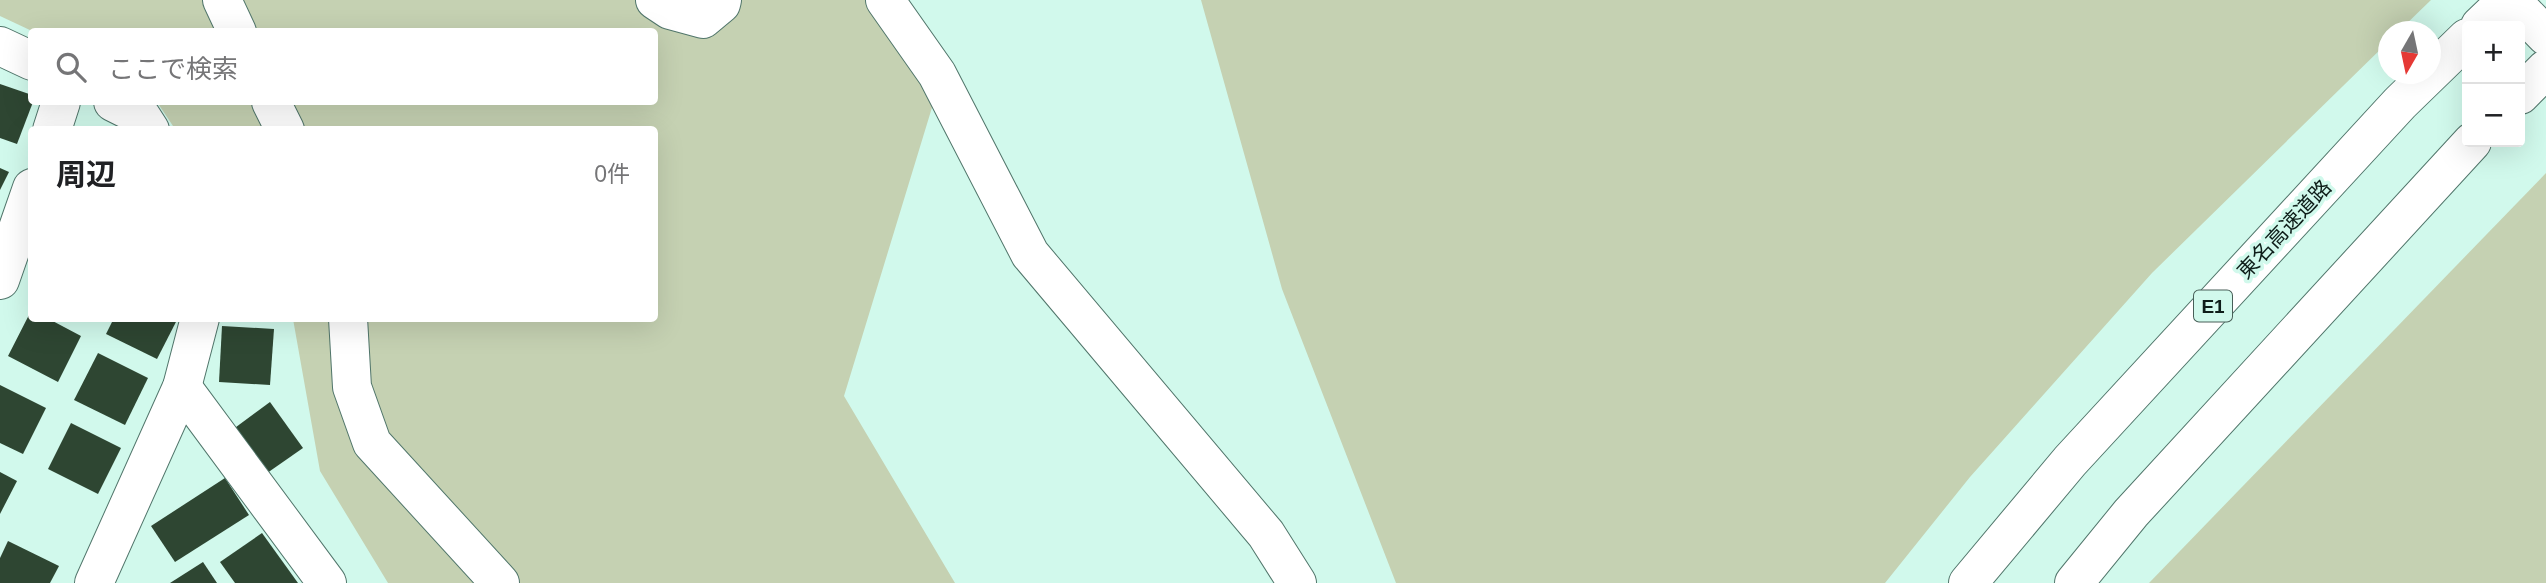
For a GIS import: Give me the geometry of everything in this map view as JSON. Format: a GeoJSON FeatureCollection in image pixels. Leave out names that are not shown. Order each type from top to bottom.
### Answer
{"type":"FeatureCollection","features":[{"type":"Feature","properties":{"kind":"main road"},"geometry":{"type":"LineString","coordinates":[[222,0],[235,28]]}},
{"type":"Feature","properties":{"kind":"main road"},"geometry":{"type":"LineString","coordinates":[[655,0],[670,10],[703,19],[721,4],[722,0]]}},
{"type":"Feature","properties":{"kind":"main road"},"geometry":{"type":"LineString","coordinates":[[885,0],[937,74],[1030,254],[1266,534],[1297,583]]}},
{"type":"Feature","properties":{"kind":"main road"},"geometry":{"type":"LineString","coordinates":[[2486,21],[2509,0],[2546,36]]}},
{"type":"Feature","properties":{"kind":"main road","name":"東名高速道路"},"geometry":{"type":"LineString","coordinates":[[1968,583],[2080,451],[2400,103],[2462,43]]}},
{"type":"Feature","properties":{"kind":"main road"},"geometry":{"type":"LineString","coordinates":[[0,46],[28,59]]}},
{"type":"Feature","properties":{"kind":"main road"},"geometry":{"type":"LineString","coordinates":[[2525,90],[2546,69]]}},
{"type":"Feature","properties":{"kind":"main road"},"geometry":{"type":"LineString","coordinates":[[53,126],[60,105]]}},
{"type":"Feature","properties":{"kind":"main road"},"geometry":{"type":"LineString","coordinates":[[119,105],[141,116],[147,126]]}},
{"type":"Feature","properties":{"kind":"main road"},"geometry":{"type":"LineString","coordinates":[[272,105],[283,126]]}},
{"type":"Feature","properties":{"kind":"main road"},"geometry":{"type":"LineString","coordinates":[[2074,583],[2131,513],[2467,147]]}},
{"type":"Feature","properties":{"kind":"main road"},"geometry":{"type":"LineString","coordinates":[[0,280],[28,200]]}},
{"type":"Feature","properties":{"kind":"main road"},"geometry":{"type":"LineString","coordinates":[[99,580],[182,387],[200,322]]}},
{"type":"Feature","properties":{"kind":"main road"},"geometry":{"type":"LineString","coordinates":[[348,322],[352,387],[372,443],[500,583]]}},
{"type":"Feature","properties":{"kind":"main road"},"geometry":{"type":"LineString","coordinates":[[182,387],[327,583]]}},
{"type":"Feature","properties":{"kind":"green space"},"geometry":{"type":"Polygon","coordinates":[[[0,0],[907,0],[941,78],[844,396],[955,583],[388,583],[320,471],[294,322],[658,322],[658,126],[173,126],[159,105],[658,105],[658,28],[28,29],[0,16],[0,0]]]}},
{"type":"Feature","properties":{"kind":"green space"},"geometry":{"type":"Polygon","coordinates":[[[1201,0],[2431,0],[2409,21],[2378,21],[2378,52],[2152,273],[1970,477],[1885,583],[1396,583],[1282,289],[1201,0]]]}},
{"type":"Feature","properties":{"kind":"green space"},"geometry":{"type":"Polygon","coordinates":[[[2546,173],[2546,583],[2149,583],[2546,173]]]}},
{"type":"Feature","properties":{"kind":"building"},"geometry":{"type":"Polygon","coordinates":[[[0,84],[28,94],[28,105],[32,105],[17,144],[0,138],[0,84]]]}},
{"type":"Feature","properties":{"kind":"building"},"geometry":{"type":"Polygon","coordinates":[[[0,168],[9,172],[0,190],[0,168]]]}},
{"type":"Feature","properties":{"kind":"building"},"geometry":{"type":"Polygon","coordinates":[[[28,317],[28,322],[55,322],[81,336],[58,382],[8,356],[28,317]]]}},
{"type":"Feature","properties":{"kind":"building"},"geometry":{"type":"Polygon","coordinates":[[[112,322],[176,322],[157,359],[106,334],[112,322]]]}},
{"type":"Feature","properties":{"kind":"building"},"geometry":{"type":"Polygon","coordinates":[[[222,326],[274,329],[270,385],[219,382],[222,326]]]}},
{"type":"Feature","properties":{"kind":"building"},"geometry":{"type":"Polygon","coordinates":[[[98,353],[148,378],[125,425],[74,400],[98,353]]]}},
{"type":"Feature","properties":{"kind":"building"},"geometry":{"type":"Polygon","coordinates":[[[0,385],[46,408],[23,454],[0,443],[0,385]]]}},
{"type":"Feature","properties":{"kind":"building"},"geometry":{"type":"Polygon","coordinates":[[[270,402],[303,448],[260,478],[228,433],[270,402]]]}},
{"type":"Feature","properties":{"kind":"building"},"geometry":{"type":"Polygon","coordinates":[[[71,423],[121,448],[98,494],[48,469],[71,423]]]}},
{"type":"Feature","properties":{"kind":"building"},"geometry":{"type":"Polygon","coordinates":[[[0,472],[17,481],[0,514],[0,472]]]}},
{"type":"Feature","properties":{"kind":"building"},"geometry":{"type":"Polygon","coordinates":[[[225,478],[249,515],[175,562],[151,526],[225,478]]]}},
{"type":"Feature","properties":{"kind":"building"},"geometry":{"type":"Polygon","coordinates":[[[262,533],[298,583],[235,583],[220,562],[262,533]]]}},
{"type":"Feature","properties":{"kind":"building"},"geometry":{"type":"Polygon","coordinates":[[[8,541],[59,566],[50,583],[0,583],[0,558],[8,541]]]}},
{"type":"Feature","properties":{"kind":"building"},"geometry":{"type":"Polygon","coordinates":[[[203,562],[217,583],[170,583],[203,562]]]}}]}
